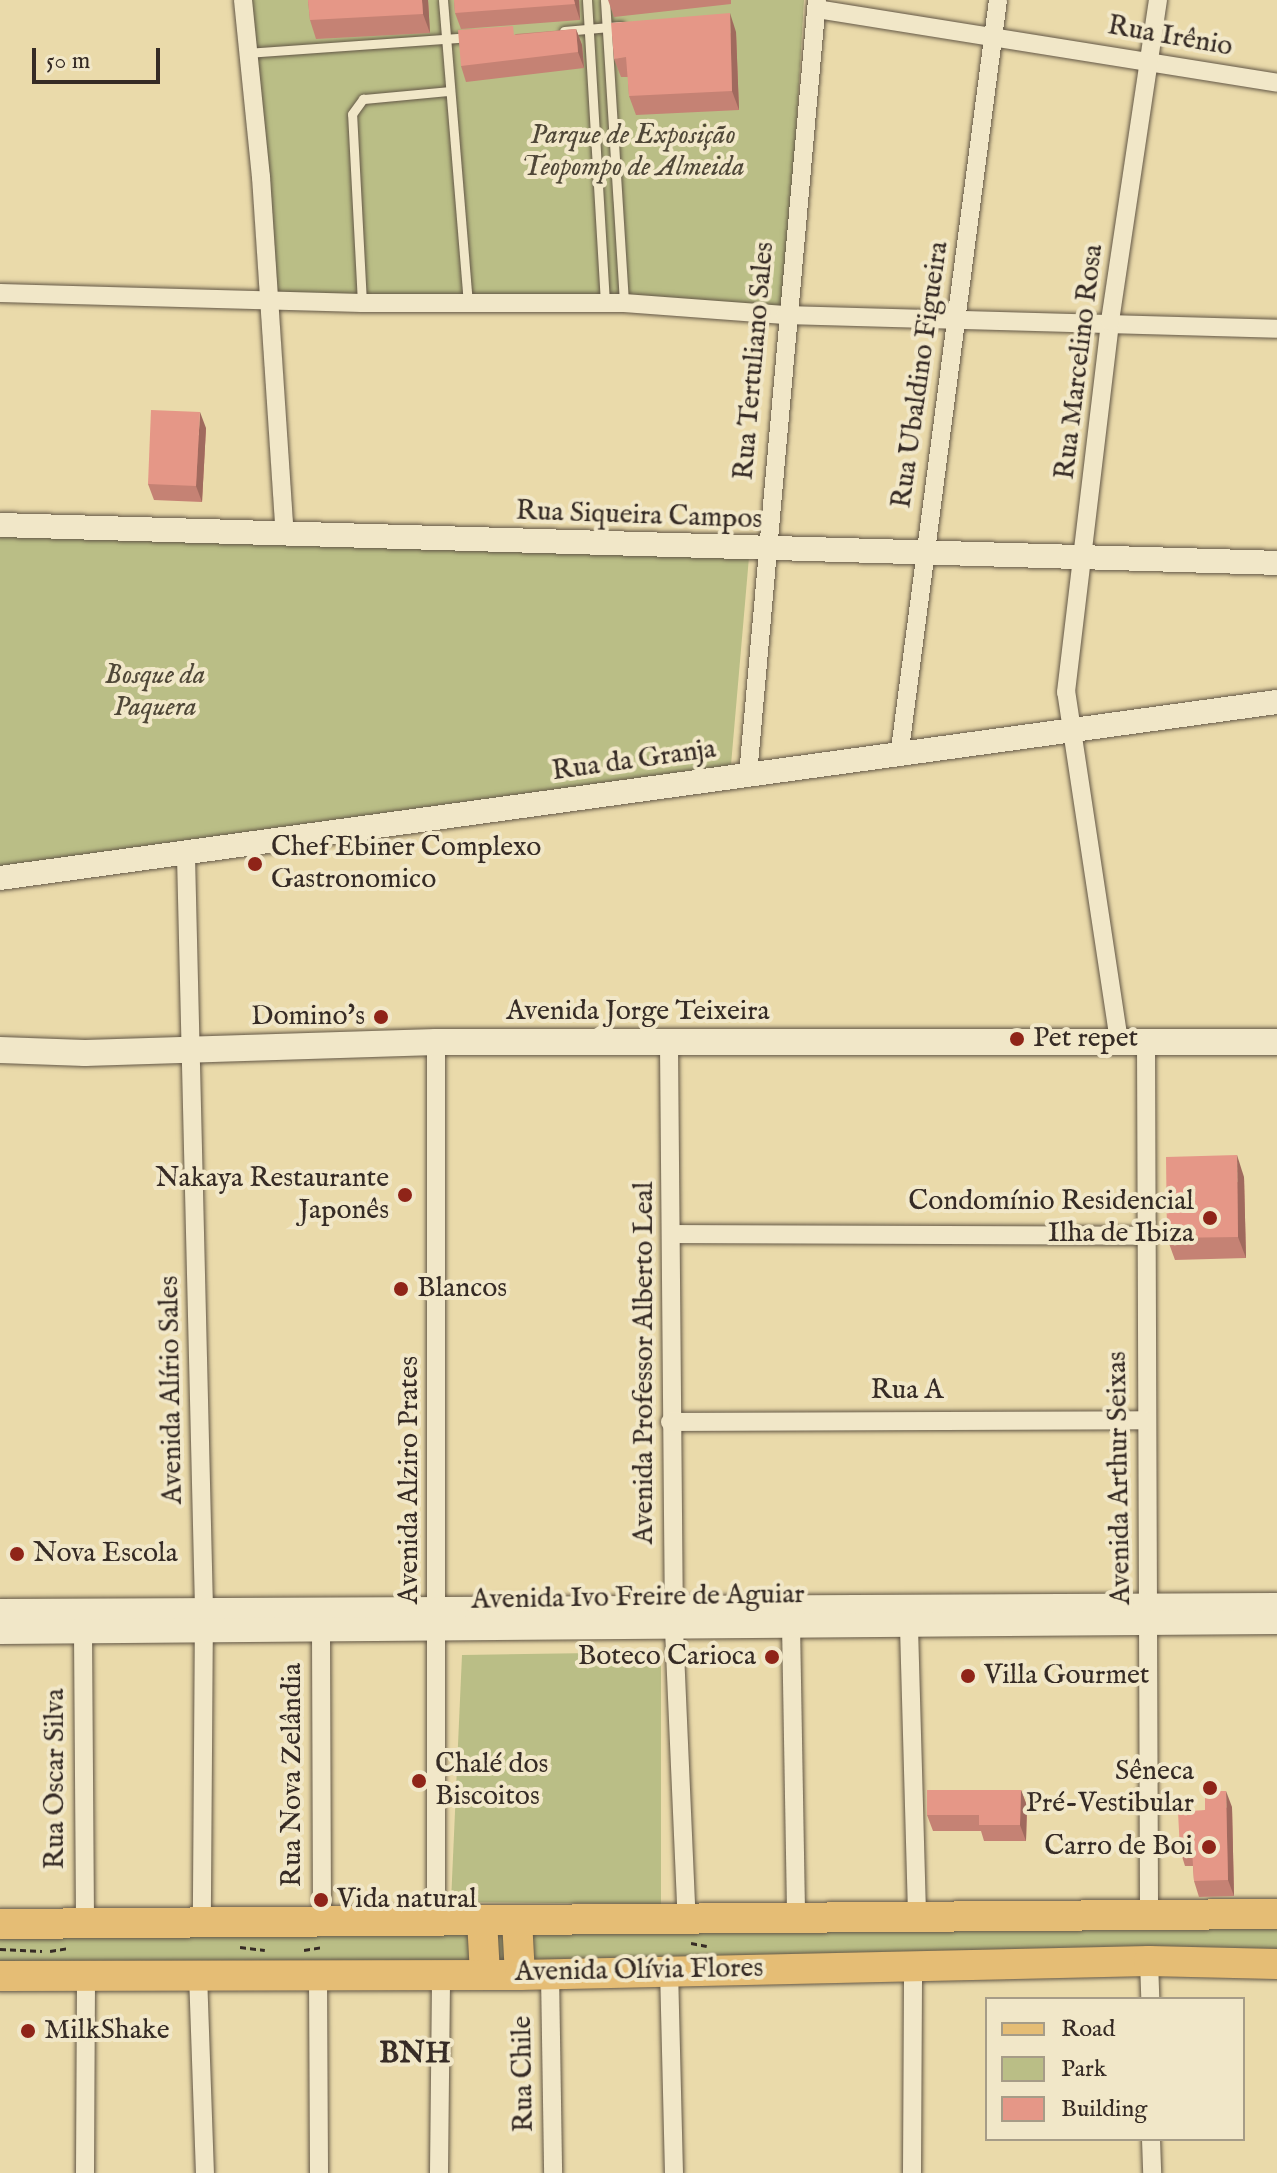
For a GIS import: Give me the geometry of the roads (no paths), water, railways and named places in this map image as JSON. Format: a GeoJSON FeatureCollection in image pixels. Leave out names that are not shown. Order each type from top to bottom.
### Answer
{"type":"FeatureCollection","features":[{"type":"Feature","properties":{"kind":"main road","name":"Avenida Jorge Teixeira"},"geometry":{"type":"LineString","coordinates":[[0,1050],[193,1050],[436,1042],[669,1045],[1277,1042]]}},
{"type":"Feature","properties":{"kind":"main road","name":"Avenida Olívia Flores"},"geometry":{"type":"LineString","coordinates":[[0,1924],[85,1926],[436,1917],[687,1921],[1277,1914]]}},
{"type":"Feature","properties":{"kind":"main road"},"geometry":{"type":"LineString","coordinates":[[482,1920],[485,1974]]}},
{"type":"Feature","properties":{"kind":"main road"},"geometry":{"type":"LineString","coordinates":[[517,1920],[520,1975]]}},
{"type":"Feature","properties":{"kind":"main road","name":"Avenida Olívia Flores"},"geometry":{"type":"LineString","coordinates":[[0,1976],[520,1975],[669,1969],[913,1968],[1149,1961],[1277,1964]]}},
{"type":"Feature","properties":{"kind":"street"},"geometry":{"type":"LineString","coordinates":[[243,0],[285,534]]}},
{"type":"Feature","properties":{"kind":"street","name":"Rua Ubaldino Figueira"},"geometry":{"type":"LineString","coordinates":[[899,757],[998,0]]}},
{"type":"Feature","properties":{"kind":"street","name":"Rua Marcelino Rosa"},"geometry":{"type":"LineString","coordinates":[[1069,731],[1069,649],[1085,558],[1110,321],[1158,0]]}},
{"type":"Feature","properties":{"kind":"street","name":"Rua Irênio"},"geometry":{"type":"LineString","coordinates":[[817,4],[1277,83]]}},
{"type":"Feature","properties":{"kind":"street","name":"Rua Tertuliano Sales"},"geometry":{"type":"LineString","coordinates":[[748,775],[785,315],[817,4]]}},
{"type":"Feature","properties":{"kind":"street"},"geometry":{"type":"LineString","coordinates":[[0,293],[362,303],[624,303],[785,315],[1110,321],[1277,329]]}},
{"type":"Feature","properties":{"kind":"street","name":"Rua Siqueira Campos"},"geometry":{"type":"LineString","coordinates":[[0,525],[768,551],[1277,563]]}},
{"type":"Feature","properties":{"kind":"street","name":"Rua da Granja"},"geometry":{"type":"LineString","coordinates":[[0,878],[186,856],[1277,702]]}},
{"type":"Feature","properties":{"kind":"street"},"geometry":{"type":"LineString","coordinates":[[1069,731],[1079,764],[1119,1041]]}},
{"type":"Feature","properties":{"kind":"street","name":"Avenida Alírio Sales"},"geometry":{"type":"LineString","coordinates":[[186,856],[193,1050],[203,1620],[202,1924]]}},
{"type":"Feature","properties":{"kind":"street","name":"Avenida Arthur Seixas"},"geometry":{"type":"LineString","coordinates":[[1146,1041],[1149,1914]]}},
{"type":"Feature","properties":{"kind":"street","name":"Avenida Alziro Prates"},"geometry":{"type":"LineString","coordinates":[[436,1042],[436,1917]]}},
{"type":"Feature","properties":{"kind":"street","name":"Avenida Professor Alberto Leal"},"geometry":{"type":"LineString","coordinates":[[669,1045],[672,1234],[670,1422],[687,1921]]}},
{"type":"Feature","properties":{"kind":"street"},"geometry":{"type":"LineString","coordinates":[[672,1234],[1145,1236]]}},
{"type":"Feature","properties":{"kind":"street","name":"Rua A"},"geometry":{"type":"LineString","coordinates":[[670,1422],[1145,1420]]}},
{"type":"Feature","properties":{"kind":"street","name":"Avenida Ivo Freire de Aguiar"},"geometry":{"type":"LineString","coordinates":[[675,1617],[909,1627],[1277,1605]]}},
{"type":"Feature","properties":{"kind":"street","name":"Avenida Ivo Freire de Aguiar"},"geometry":{"type":"LineString","coordinates":[[0,1611],[203,1620],[1150,1613],[1277,1622]]}},
{"type":"Feature","properties":{"kind":"street","name":"Avenida Ivo Freire de Aguiar"},"geometry":{"type":"LineString","coordinates":[[0,1632],[83,1632],[203,1620],[321,1632],[438,1619]]}},
{"type":"Feature","properties":{"kind":"street"},"geometry":{"type":"LineString","coordinates":[[791,1624],[796,1919]]}},
{"type":"Feature","properties":{"kind":"street"},"geometry":{"type":"LineString","coordinates":[[909,1627],[917,1917]]}},
{"type":"Feature","properties":{"kind":"street","name":"Rua Oscar Silva"},"geometry":{"type":"LineString","coordinates":[[83,1632],[85,1926]]}},
{"type":"Feature","properties":{"kind":"street","name":"Rua Nova Zelândia"},"geometry":{"type":"LineString","coordinates":[[321,1632],[322,1919]]}},
{"type":"Feature","properties":{"kind":"street"},"geometry":{"type":"LineString","coordinates":[[1149,1961],[1150,1997]]}},
{"type":"Feature","properties":{"kind":"street"},"geometry":{"type":"LineString","coordinates":[[912,2173],[913,1968]]}},
{"type":"Feature","properties":{"kind":"street"},"geometry":{"type":"LineString","coordinates":[[669,1969],[674,2173]]}},
{"type":"Feature","properties":{"kind":"street"},"geometry":{"type":"LineString","coordinates":[[85,2173],[86,1974]]}},
{"type":"Feature","properties":{"kind":"street"},"geometry":{"type":"LineString","coordinates":[[198,1974],[205,2173]]}},
{"type":"Feature","properties":{"kind":"street","name":"Rua Chile"},"geometry":{"type":"LineString","coordinates":[[550,1974],[553,2173]]}},
{"type":"Feature","properties":{"kind":"street"},"geometry":{"type":"LineString","coordinates":[[439,2173],[441,1975]]}},
{"type":"Feature","properties":{"kind":"street"},"geometry":{"type":"LineString","coordinates":[[318,1977],[319,2173]]}},
{"type":"Feature","properties":{"kind":"street"},"geometry":{"type":"LineString","coordinates":[[1151,2141],[1152,2173]]}},
{"type":"Feature","properties":{"kind":"lane"},"geometry":{"type":"LineString","coordinates":[[443,0],[468,303]]}},
{"type":"Feature","properties":{"kind":"lane"},"geometry":{"type":"LineString","coordinates":[[587,0],[605,303]]}},
{"type":"Feature","properties":{"kind":"lane"},"geometry":{"type":"LineString","coordinates":[[605,0],[624,303]]}},
{"type":"Feature","properties":{"kind":"lane"},"geometry":{"type":"LineString","coordinates":[[546,32],[640,26]]}},
{"type":"Feature","properties":{"kind":"lane"},"geometry":{"type":"LineString","coordinates":[[247,53],[488,36]]}},
{"type":"Feature","properties":{"kind":"lane"},"geometry":{"type":"LineString","coordinates":[[362,303],[352,114],[363,99],[449,91]]}},
{"type":"Feature","properties":{"kind":"place","name":"Chef Ebiner Complexo Gastronomico"},"geometry":{"type":"Point","coordinates":[255,864]}},
{"type":"Feature","properties":{"kind":"place","name":"Domino's"},"geometry":{"type":"Point","coordinates":[381,1017]}},
{"type":"Feature","properties":{"kind":"place","name":"Pet repet"},"geometry":{"type":"Point","coordinates":[1017,1039]}},
{"type":"Feature","properties":{"kind":"place","name":"Nakaya Restaurante Japonês"},"geometry":{"type":"Point","coordinates":[405,1195]}},
{"type":"Feature","properties":{"kind":"place","name":"Condomínio Residencial Ilha de Ibiza"},"geometry":{"type":"Point","coordinates":[1210,1218]}},
{"type":"Feature","properties":{"kind":"place","name":"Blancos"},"geometry":{"type":"Point","coordinates":[401,1289]}},
{"type":"Feature","properties":{"kind":"place","name":"Nova Escola"},"geometry":{"type":"Point","coordinates":[17,1554]}},
{"type":"Feature","properties":{"kind":"place","name":"Boteco Carioca"},"geometry":{"type":"Point","coordinates":[772,1657]}},
{"type":"Feature","properties":{"kind":"place","name":"Villa Gourmet"},"geometry":{"type":"Point","coordinates":[968,1676]}},
{"type":"Feature","properties":{"kind":"place","name":"Chalé dos Biscoitos"},"geometry":{"type":"Point","coordinates":[419,1781]}},
{"type":"Feature","properties":{"kind":"place","name":"Sêneca Pré-Vestibular"},"geometry":{"type":"Point","coordinates":[1210,1788]}},
{"type":"Feature","properties":{"kind":"place","name":"Carro de Boi"},"geometry":{"type":"Point","coordinates":[1209,1847]}},
{"type":"Feature","properties":{"kind":"place","name":"Vida natural"},"geometry":{"type":"Point","coordinates":[321,1900]}},
{"type":"Feature","properties":{"kind":"place","name":"MilkShake"},"geometry":{"type":"Point","coordinates":[28,2031]}},
{"type":"Feature","properties":{"kind":"district","name":"BNH"},"geometry":{"type":"Point","coordinates":[415,2054]}},
{"type":"Feature","properties":{"kind":"park label","name":"Parque de Exposição Teopompo de Almeida"},"geometry":{"type":"Point","coordinates":[633,152]}},
{"type":"Feature","properties":{"kind":"park label","name":"Bosque da Paquera"},"geometry":{"type":"Point","coordinates":[155,692]}}]}
